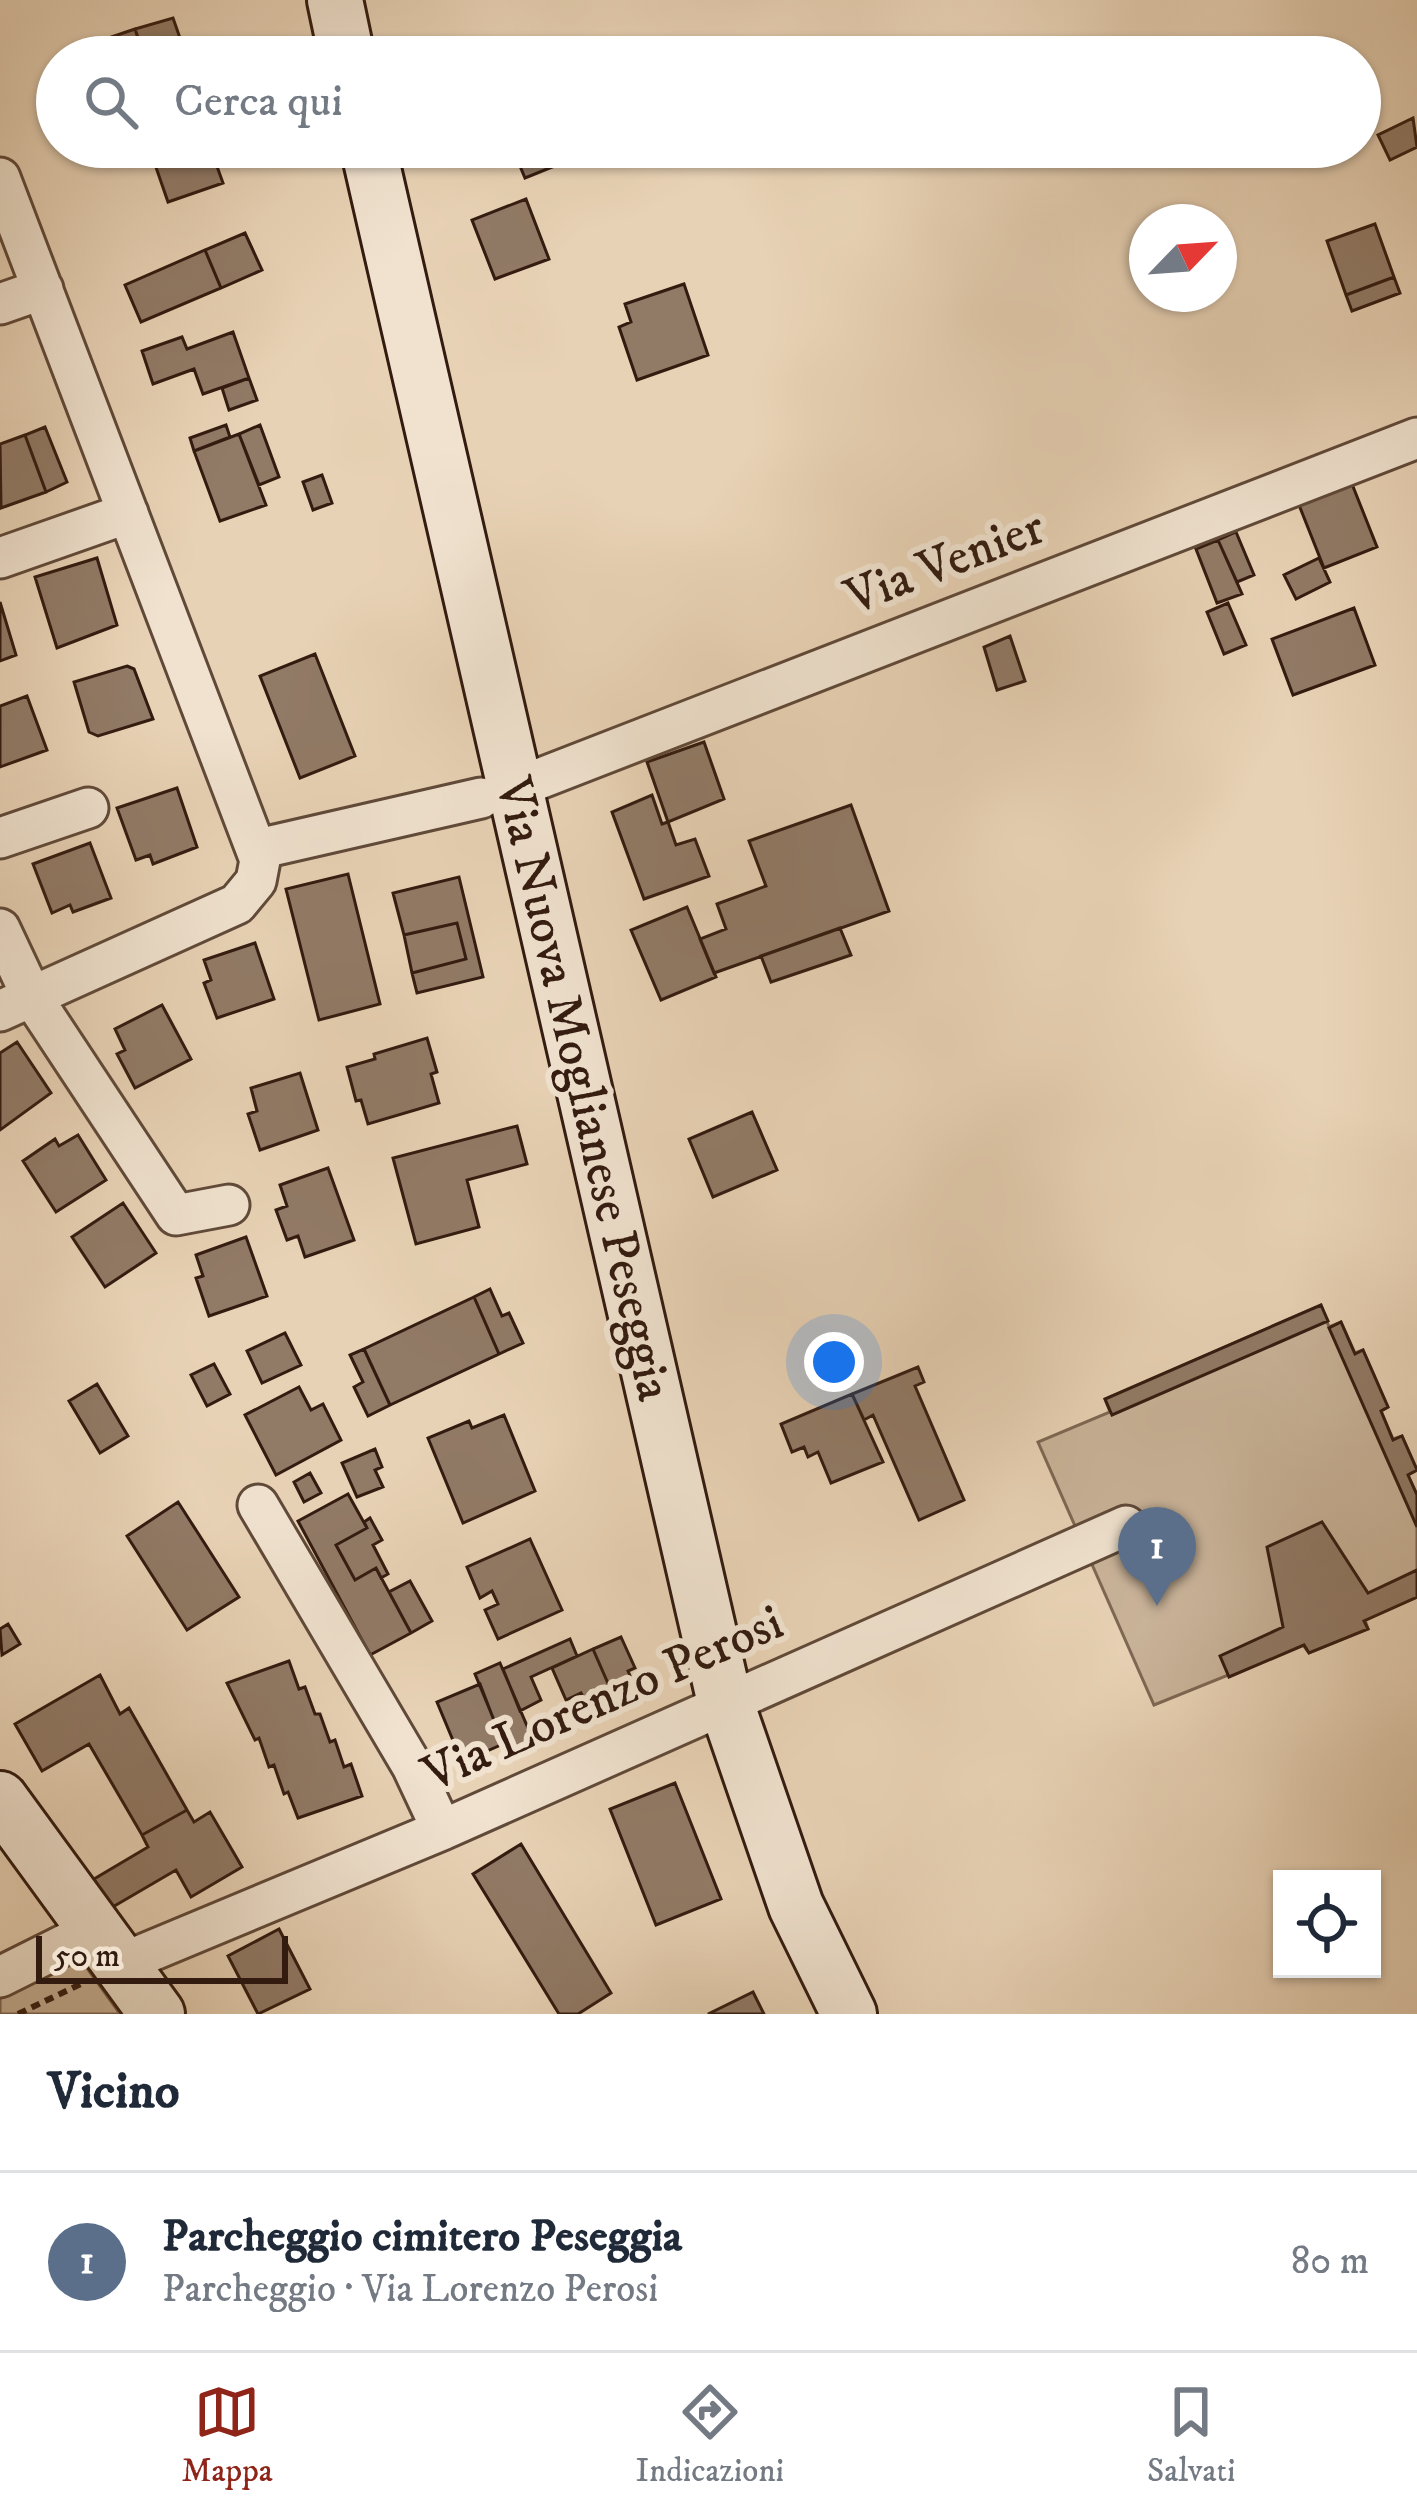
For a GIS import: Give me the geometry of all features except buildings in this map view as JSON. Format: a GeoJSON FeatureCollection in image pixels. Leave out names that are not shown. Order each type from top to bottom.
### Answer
{"type":"FeatureCollection","features":[{"type":"Feature","properties":{"kind":"main road"},"geometry":{"type":"LineString","coordinates":[[334,0],[342,36]]}},
{"type":"Feature","properties":{"kind":"main road","name":"Via Nuova Moglianese Peseggia"},"geometry":{"type":"LineString","coordinates":[[372,168],[497,794],[727,1704],[796,1906],[849,2014]]}},
{"type":"Feature","properties":{"kind":"main road"},"geometry":{"type":"LineString","coordinates":[[0,1798],[105,1956],[157,2014]]}},
{"type":"Feature","properties":{"kind":"street"},"geometry":{"type":"LineString","coordinates":[[0,178],[259,849],[256,881],[237,904],[16,1004]]}},
{"type":"Feature","properties":{"kind":"street"},"geometry":{"type":"LineString","coordinates":[[0,304],[43,289]]}},
{"type":"Feature","properties":{"kind":"street","name":"Via Venier"},"geometry":{"type":"LineString","coordinates":[[259,849],[497,794],[1417,438]]}},
{"type":"Feature","properties":{"kind":"street"},"geometry":{"type":"LineString","coordinates":[[0,558],[128,513]]}},
{"type":"Feature","properties":{"kind":"street"},"geometry":{"type":"LineString","coordinates":[[0,838],[88,808]]}},
{"type":"Feature","properties":{"kind":"street"},"geometry":{"type":"LineString","coordinates":[[0,929],[16,1004],[176,1215],[229,1205]]}},
{"type":"Feature","properties":{"kind":"street"},"geometry":{"type":"LineString","coordinates":[[258,1504],[412,1766],[442,1830]]}},
{"type":"Feature","properties":{"kind":"street","name":"Via Lorenzo Perosi"},"geometry":{"type":"LineString","coordinates":[[0,1977],[105,1956],[442,1830],[1126,1526]]}},
{"type":"Feature","properties":{"kind":"path"},"geometry":{"type":"LineString","coordinates":[[18,2014],[105,1956]]}},
{"type":"Feature","properties":{"kind":"shaded area"},"geometry":{"type":"Polygon","coordinates":[[[1321,1305],[1329,1327],[1341,1322],[1355,1353],[1363,1350],[1388,1407],[1381,1411],[1393,1439],[1402,1436],[1417,1470],[1408,1475],[1417,1495],[1417,1597],[1365,1620],[1368,1629],[1309,1653],[1303,1645],[1154,1705],[1038,1442],[1110,1412],[1105,1399],[1321,1305]]]}},
{"type":"Feature","properties":{"kind":"shaded area"},"geometry":{"type":"Polygon","coordinates":[[[79,1957],[120,2014],[0,2014],[0,1998],[79,1957]]]}},
{"type":"Feature","properties":{"kind":"place","name":"Parcheggio cimitero Peseggia"},"geometry":{"type":"Point","coordinates":[1157,1606]}}]}
